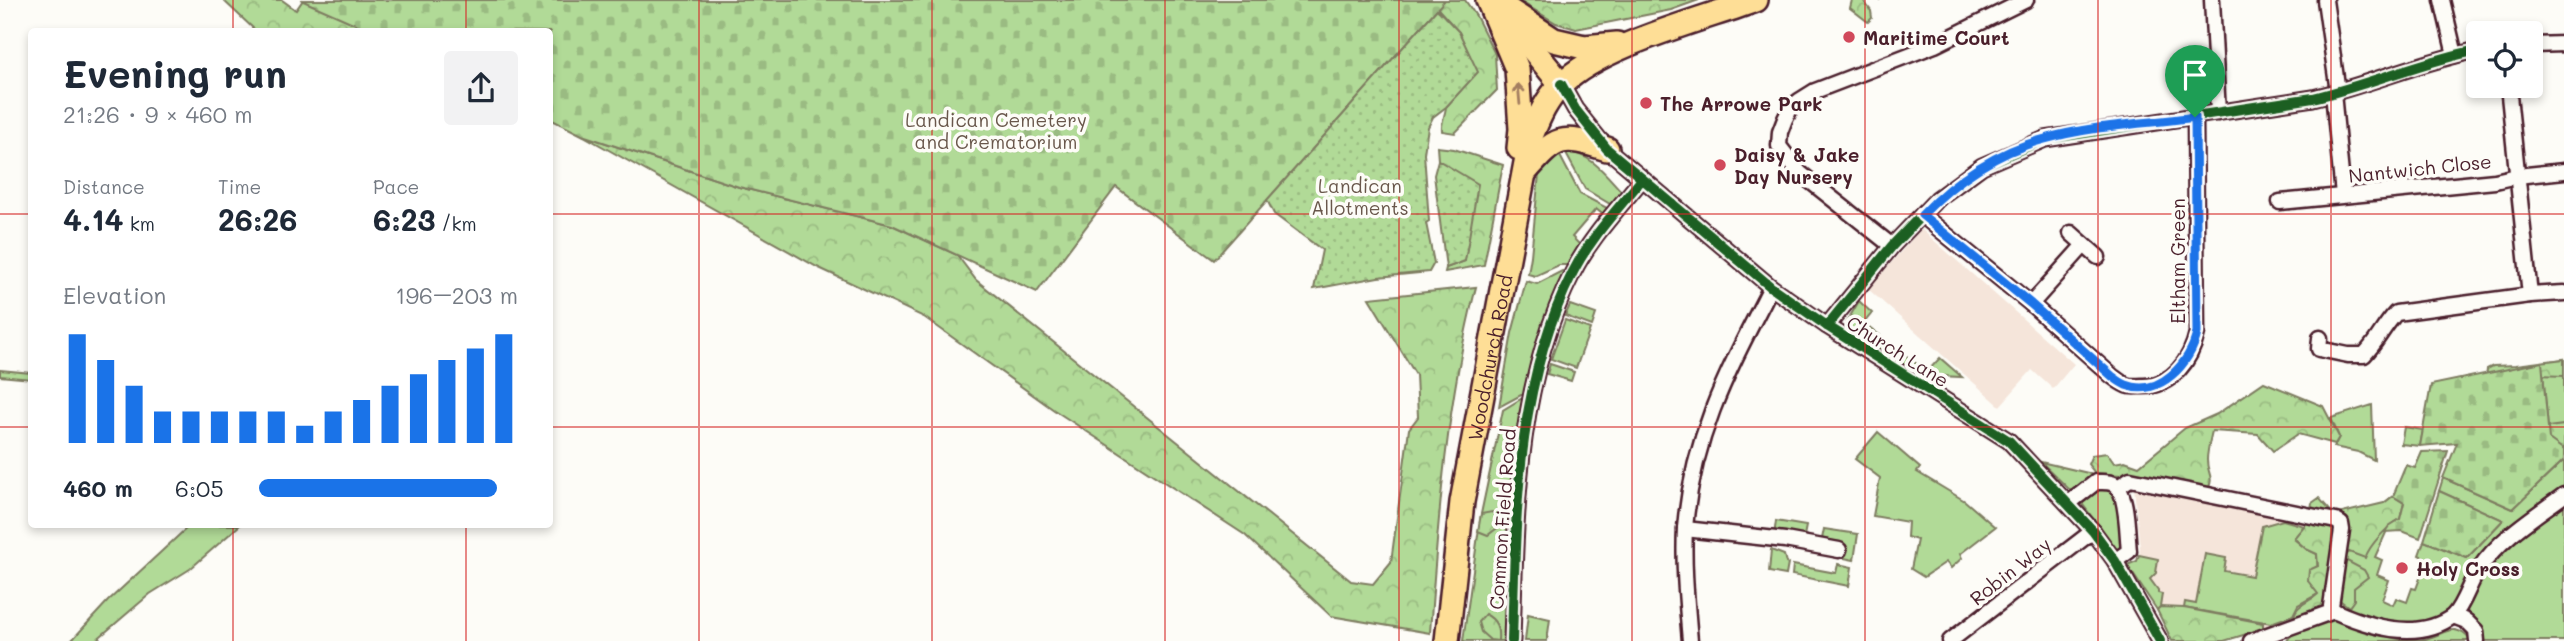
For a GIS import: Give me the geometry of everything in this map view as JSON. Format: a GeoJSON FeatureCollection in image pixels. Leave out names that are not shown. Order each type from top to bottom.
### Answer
{"type":"FeatureCollection","features":[{"type":"Feature","properties":{"kind":"main road"},"geometry":{"type":"LineString","coordinates":[[1491,0],[1554,40],[1584,47],[1638,42],[1756,0]]}},
{"type":"Feature","properties":{"kind":"main road"},"geometry":{"type":"LineString","coordinates":[[1491,0],[1561,85]]}},
{"type":"Feature","properties":{"kind":"main road"},"geometry":{"type":"LineString","coordinates":[[1491,0],[1517,69],[1521,129],[1513,235]]}},
{"type":"Feature","properties":{"kind":"main road","name":"Woodchurch Road"},"geometry":{"type":"LineString","coordinates":[[1447,641],[1462,502],[1531,136],[1545,104],[1561,85],[1589,63],[1638,42]]}},
{"type":"Feature","properties":{"kind":"main road"},"geometry":{"type":"LineString","coordinates":[[1525,172],[1548,146],[1562,140],[1582,141],[1607,149]]}},
{"type":"Feature","properties":{"kind":"street"},"geometry":{"type":"LineString","coordinates":[[1892,246],[1788,161],[1779,146],[1780,132],[1791,107],[1815,91],[1920,51],[2026,0]]}},
{"type":"Feature","properties":{"kind":"street"},"geometry":{"type":"LineString","coordinates":[[2212,0],[2218,113]]}},
{"type":"Feature","properties":{"kind":"street"},"geometry":{"type":"LineString","coordinates":[[2325,0],[2343,195]]}},
{"type":"Feature","properties":{"kind":"street"},"geometry":{"type":"LineString","coordinates":[[2442,0],[2455,55]]}},
{"type":"Feature","properties":{"kind":"street"},"geometry":{"type":"LineString","coordinates":[[2543,45],[2564,44]]}},
{"type":"Feature","properties":{"kind":"street"},"geometry":{"type":"LineString","coordinates":[[1827,326],[1892,246],[1937,199],[1982,166],[2045,139],[2335,93],[2466,53]]}},
{"type":"Feature","properties":{"kind":"street","name":"Church Lane"},"geometry":{"type":"LineString","coordinates":[[1561,85],[1575,109],[1607,149],[1771,288],[2009,441],[2093,531],[2115,561],[2160,641]]}},
{"type":"Feature","properties":{"kind":"street"},"geometry":{"type":"LineString","coordinates":[[2509,98],[2530,295]]}},
{"type":"Feature","properties":{"kind":"street","name":"Eltham Green"},"geometry":{"type":"LineString","coordinates":[[1922,215],[2127,386],[2148,386],[2179,370],[2194,348],[2197,333],[2195,117]]}},
{"type":"Feature","properties":{"kind":"street","name":"Nantwich Close"},"geometry":{"type":"LineString","coordinates":[[2280,202],[2495,181],[2564,171]]}},
{"type":"Feature","properties":{"kind":"street","name":"Common Field Road"},"geometry":{"type":"LineString","coordinates":[[1512,641],[1517,513],[1524,428],[1536,374],[1552,320],[1573,271],[1615,211],[1642,179]]}},
{"type":"Feature","properties":{"kind":"street"},"geometry":{"type":"LineString","coordinates":[[2071,233],[2098,257]]}},
{"type":"Feature","properties":{"kind":"street"},"geometry":{"type":"LineString","coordinates":[[2031,304],[2084,245]]}},
{"type":"Feature","properties":{"kind":"street"},"geometry":{"type":"LineString","coordinates":[[1690,641],[1685,529],[1695,465],[1711,413],[1744,337],[1771,288]]}},
{"type":"Feature","properties":{"kind":"street"},"geometry":{"type":"LineString","coordinates":[[2316,345],[2348,355],[2364,355],[2376,343],[2382,327],[2396,313],[2564,293]]}},
{"type":"Feature","properties":{"kind":"street"},"geometry":{"type":"LineString","coordinates":[[2118,487],[2130,479],[2336,521],[2341,524],[2342,530],[2332,585],[2331,606],[2334,611],[2378,629],[2410,636],[2436,632],[2453,616],[2479,568],[2518,527],[2564,495]]}},
{"type":"Feature","properties":{"kind":"street"},"geometry":{"type":"LineString","coordinates":[[2069,503],[2096,482],[2107,482],[2118,487],[2124,500],[2129,551],[2115,561]]}},
{"type":"Feature","properties":{"kind":"street"},"geometry":{"type":"LineString","coordinates":[[1685,529],[1785,540],[1839,550]]}},
{"type":"Feature","properties":{"kind":"street","name":"Robin Way"},"geometry":{"type":"LineString","coordinates":[[1950,641],[2093,531]]}},
{"type":"Feature","properties":{"kind":"street"},"geometry":{"type":"LineString","coordinates":[[2251,641],[2268,639],[2334,611]]}},
{"type":"Feature","properties":{"kind":"street"},"geometry":{"type":"LineString","coordinates":[[2453,616],[2466,621],[2476,631],[2477,641]]}},
{"type":"Feature","properties":{"kind":"shaded area"},"geometry":{"type":"Polygon","coordinates":[[[1921,229],[2074,364],[2053,389],[2032,370],[2000,406],[1868,289],[1921,229]]]}},
{"type":"Feature","properties":{"kind":"shaded area"},"geometry":{"type":"Polygon","coordinates":[[[2134,487],[2333,529],[2322,613],[2224,641],[2176,641],[2139,561],[2134,487]]]}},
{"type":"Feature","properties":{"kind":"green space"},"geometry":{"type":"Polygon","coordinates":[[[223,0],[282,0],[296,10],[303,0],[384,28],[253,28],[223,0]]]}},
{"type":"Feature","properties":{"kind":"green space","name":"Landican Cemetery and Crematorium"},"geometry":{"type":"Polygon","coordinates":[[[301,0],[1445,0],[1214,260],[1116,187],[1037,292],[892,225],[739,187],[582,135],[553,120],[553,28],[364,28],[301,0]]]}},
{"type":"Feature","properties":{"kind":"green space"},"geometry":{"type":"Polygon","coordinates":[[[1430,0],[1465,0],[1495,54],[1497,90],[1455,133],[1442,131],[1446,107],[1477,72],[1459,32],[1430,0]]]}},
{"type":"Feature","properties":{"kind":"green space"},"geometry":{"type":"Polygon","coordinates":[[[1518,0],[1699,0],[1671,10],[1576,29],[1556,23],[1518,0]]]}},
{"type":"Feature","properties":{"kind":"green space"},"geometry":{"type":"Polygon","coordinates":[[[1852,0],[1863,0],[1871,11],[1872,18],[1868,22],[1850,8],[1852,0]]]}},
{"type":"Feature","properties":{"kind":"green space","name":"Landican Allotments"},"geometry":{"type":"Polygon","coordinates":[[[1437,9],[1459,32],[1478,72],[1446,107],[1433,117],[1428,127],[1424,153],[1429,221],[1426,223],[1434,263],[1429,272],[1378,277],[1314,289],[1322,250],[1274,214],[1267,200],[1437,9]]]}},
{"type":"Feature","properties":{"kind":"green space"},"geometry":{"type":"Polygon","coordinates":[[[582,135],[739,187],[892,225],[957,255],[976,280],[1351,581],[1373,584],[1391,562],[1409,429],[1418,417],[1416,375],[1369,298],[1476,287],[1451,416],[1440,502],[1430,633],[1331,616],[1245,535],[1054,410],[924,317],[817,267],[582,135]]]}},
{"type":"Feature","properties":{"kind":"green space"},"geometry":{"type":"Polygon","coordinates":[[[1437,147],[1454,149],[1503,165],[1484,265],[1445,272],[1446,268],[1465,261],[1451,169],[1438,160],[1437,147]]]}},
{"type":"Feature","properties":{"kind":"green space"},"geometry":{"type":"Polygon","coordinates":[[[1565,152],[1575,153],[1591,161],[1626,196],[1615,207],[1585,189],[1565,152]]]}},
{"type":"Feature","properties":{"kind":"green space"},"geometry":{"type":"Polygon","coordinates":[[[1559,154],[1580,194],[1611,210],[1606,217],[1596,209],[1572,237],[1583,248],[1571,265],[1559,265],[1535,276],[1528,274],[1539,174],[1547,161],[1559,154]]]}},
{"type":"Feature","properties":{"kind":"green space"},"geometry":{"type":"Polygon","coordinates":[[[1438,160],[1478,184],[1465,261],[1446,268],[1434,175],[1438,160]]]}},
{"type":"Feature","properties":{"kind":"green space"},"geometry":{"type":"Polygon","coordinates":[[[1562,271],[1567,272],[1526,395],[1499,407],[1512,333],[1526,281],[1537,284],[1562,271]]]}},
{"type":"Feature","properties":{"kind":"green space"},"geometry":{"type":"Polygon","coordinates":[[[1859,301],[1872,313],[1864,323],[1927,372],[1940,358],[1962,377],[1919,375],[1848,331],[1846,323],[1859,301]]]}},
{"type":"Feature","properties":{"kind":"green space"},"geometry":{"type":"Polygon","coordinates":[[[1570,305],[1596,314],[1592,326],[1565,316],[1570,305]]]}},
{"type":"Feature","properties":{"kind":"green space"},"geometry":{"type":"Polygon","coordinates":[[[1565,320],[1590,329],[1576,368],[1551,359],[1565,320]]]}},
{"type":"Feature","properties":{"kind":"green space"},"geometry":{"type":"Polygon","coordinates":[[[2564,359],[2564,450],[2549,439],[2542,362],[2564,359]]]}},
{"type":"Feature","properties":{"kind":"green space"},"geometry":{"type":"Polygon","coordinates":[[[2564,359],[2564,376],[2538,375],[2486,380],[2487,369],[2493,366],[2564,359]]]}},
{"type":"Feature","properties":{"kind":"green space"},"geometry":{"type":"Polygon","coordinates":[[[2542,362],[2549,439],[2564,450],[2564,460],[2513,509],[2443,478],[2457,443],[2420,446],[2431,385],[2542,362]]]}},
{"type":"Feature","properties":{"kind":"green space"},"geometry":{"type":"Polygon","coordinates":[[[1550,364],[1574,372],[1571,381],[1547,374],[1550,364]]]}},
{"type":"Feature","properties":{"kind":"green space"},"geometry":{"type":"Polygon","coordinates":[[[0,370],[28,373],[28,379],[0,376],[0,370]]]}},
{"type":"Feature","properties":{"kind":"green space"},"geometry":{"type":"Polygon","coordinates":[[[2264,382],[2323,406],[2339,437],[2335,444],[2298,434],[2273,451],[2258,434],[2212,431],[2207,460],[2210,483],[2206,493],[2121,475],[2095,473],[2088,464],[2092,455],[2107,453],[2114,463],[2125,461],[2139,466],[2185,428],[2217,414],[2264,382]]]}},
{"type":"Feature","properties":{"kind":"green space"},"geometry":{"type":"Polygon","coordinates":[[[1524,397],[1529,398],[1508,641],[1463,641],[1481,514],[1503,410],[1524,397]]]}},
{"type":"Feature","properties":{"kind":"green space"},"geometry":{"type":"Polygon","coordinates":[[[2372,405],[2374,460],[2358,452],[2334,447],[2339,437],[2331,418],[2372,405]]]}},
{"type":"Feature","properties":{"kind":"green space"},"geometry":{"type":"Polygon","coordinates":[[[2564,425],[2564,457],[2550,451],[2544,431],[2548,427],[2564,425]]]}},
{"type":"Feature","properties":{"kind":"green space"},"geometry":{"type":"Polygon","coordinates":[[[2404,427],[2423,430],[2420,446],[2401,444],[2404,427]]]}},
{"type":"Feature","properties":{"kind":"green space"},"geometry":{"type":"Polygon","coordinates":[[[1878,432],[1920,468],[1917,472],[1965,501],[1995,527],[1960,554],[1962,558],[1951,568],[1946,562],[1924,577],[1911,569],[1917,540],[1907,537],[1908,522],[1873,516],[1880,478],[1855,459],[1878,432]]]}},
{"type":"Feature","properties":{"kind":"green space"},"geometry":{"type":"Polygon","coordinates":[[[2448,451],[2420,538],[2402,531],[2385,532],[2400,519],[2404,503],[2393,496],[2406,465],[2415,468],[2422,452],[2448,451]]]}},
{"type":"Feature","properties":{"kind":"green space"},"geometry":{"type":"Polygon","coordinates":[[[2564,460],[2564,490],[2474,566],[2445,618],[2421,633],[2345,611],[2340,581],[2340,564],[2344,551],[2385,513],[2384,503],[2393,496],[2389,526],[2375,557],[2382,560],[2377,575],[2389,580],[2382,600],[2393,605],[2396,598],[2407,602],[2412,588],[2416,589],[2427,559],[2419,555],[2424,541],[2467,558],[2503,520],[2439,491],[2443,478],[2513,509],[2564,460]]]}},
{"type":"Feature","properties":{"kind":"green space"},"geometry":{"type":"Polygon","coordinates":[[[2041,462],[2088,473],[2094,476],[2073,493],[2041,462]]]}},
{"type":"Feature","properties":{"kind":"green space"},"geometry":{"type":"Polygon","coordinates":[[[2101,485],[2116,491],[2125,547],[2120,554],[2080,501],[2101,485]]]}},
{"type":"Feature","properties":{"kind":"green space"},"geometry":{"type":"Polygon","coordinates":[[[2439,491],[2503,520],[2467,558],[2424,541],[2439,491]]]}},
{"type":"Feature","properties":{"kind":"green space"},"geometry":{"type":"Polygon","coordinates":[[[2393,496],[2404,503],[2400,519],[2380,536],[2365,558],[2349,552],[2343,559],[2364,570],[2368,577],[2354,588],[2354,600],[2349,607],[2334,596],[2318,614],[2294,624],[2295,612],[2318,594],[2308,581],[2309,570],[2318,566],[2317,554],[2306,549],[2294,538],[2309,520],[2312,503],[2319,498],[2334,515],[2384,503],[2393,496]]]}},
{"type":"Feature","properties":{"kind":"green space"},"geometry":{"type":"Polygon","coordinates":[[[2564,501],[2564,641],[2482,641],[2466,609],[2482,570],[2522,531],[2564,501]]]}},
{"type":"Feature","properties":{"kind":"green space"},"geometry":{"type":"Polygon","coordinates":[[[1492,512],[1500,519],[1501,525],[1488,535],[1478,531],[1481,514],[1492,512]]]}},
{"type":"Feature","properties":{"kind":"green space"},"geometry":{"type":"Polygon","coordinates":[[[2283,520],[2304,526],[2294,539],[2317,554],[2318,594],[2298,605],[2293,615],[2271,623],[2184,608],[2185,602],[2196,604],[2205,554],[2226,558],[2224,571],[2252,576],[2262,526],[2283,520]]]}},
{"type":"Feature","properties":{"kind":"green space"},"geometry":{"type":"Polygon","coordinates":[[[1776,521],[1806,526],[1804,536],[1788,533],[1773,543],[1776,521]]]}},
{"type":"Feature","properties":{"kind":"green space"},"geometry":{"type":"Polygon","coordinates":[[[187,528],[237,528],[190,569],[150,594],[95,641],[71,641],[108,601],[187,528]]]}},
{"type":"Feature","properties":{"kind":"green space"},"geometry":{"type":"Polygon","coordinates":[[[1824,529],[1858,534],[1854,560],[1839,557],[1841,542],[1822,539],[1824,529]]]}},
{"type":"Feature","properties":{"kind":"green space"},"geometry":{"type":"Polygon","coordinates":[[[1771,550],[1784,555],[1788,564],[1786,575],[1769,572],[1771,550]]]}},
{"type":"Feature","properties":{"kind":"green space"},"geometry":{"type":"Polygon","coordinates":[[[2139,555],[2158,559],[2156,573],[2150,579],[2158,593],[2162,594],[2157,610],[2127,565],[2137,561],[2139,555]]]}},
{"type":"Feature","properties":{"kind":"green space"},"geometry":{"type":"Polygon","coordinates":[[[1838,564],[1852,567],[1849,586],[1792,575],[1793,565],[1836,573],[1838,564]]]}},
{"type":"Feature","properties":{"kind":"green space"},"geometry":{"type":"Polygon","coordinates":[[[2160,607],[2184,608],[2263,623],[2263,629],[2224,641],[2172,641],[2157,610],[2160,607]]]}},
{"type":"Feature","properties":{"kind":"green space"},"geometry":{"type":"Polygon","coordinates":[[[1485,614],[1496,625],[1498,641],[1490,640],[1481,632],[1478,622],[1485,614]]]}},
{"type":"Feature","properties":{"kind":"green space"},"geometry":{"type":"Polygon","coordinates":[[[1528,614],[1550,619],[1547,641],[1525,641],[1528,614]]]}},
{"type":"Feature","properties":{"kind":"green space"},"geometry":{"type":"Polygon","coordinates":[[[2340,619],[2377,633],[2406,640],[2425,639],[2452,630],[2464,634],[2471,641],[2287,641],[2303,628],[2340,619]]]}},
{"type":"Feature","properties":{"kind":"cycle path"},"geometry":{"type":"LineString","coordinates":[[1827,326],[1892,246],[1937,199],[1982,166],[2045,139],[2313,98],[2466,53]]}},
{"type":"Feature","properties":{"kind":"cycle path"},"geometry":{"type":"LineString","coordinates":[[1561,84],[1575,109],[1607,149],[1771,287],[1827,326],[2009,441],[2093,531],[2115,561],[2160,641]]}},
{"type":"Feature","properties":{"kind":"cycle path"},"geometry":{"type":"LineString","coordinates":[[1512,641],[1522,452],[1540,360],[1554,315],[1580,259],[1642,179]]}},
{"type":"Feature","properties":{"kind":"place","name":"Maritime Court"},"geometry":{"type":"Point","coordinates":[1849,37]}},
{"type":"Feature","properties":{"kind":"place","name":"The Arrowe Park"},"geometry":{"type":"Point","coordinates":[1646,103]}},
{"type":"Feature","properties":{"kind":"place","name":"Daisy & Jake Day Nursery"},"geometry":{"type":"Point","coordinates":[1720,165]}},
{"type":"Feature","properties":{"kind":"place","name":"Holy Cross"},"geometry":{"type":"Point","coordinates":[2402,568]}},
{"type":"Feature","properties":{"kind":"route"},"geometry":{"type":"LineString","coordinates":[[2195,117],[2197,333],[2194,348],[2179,370],[2148,386],[2127,386],[2112,376],[1963,246],[1922,215],[1959,181],[1982,166],[2045,139],[2195,117]]}}]}
